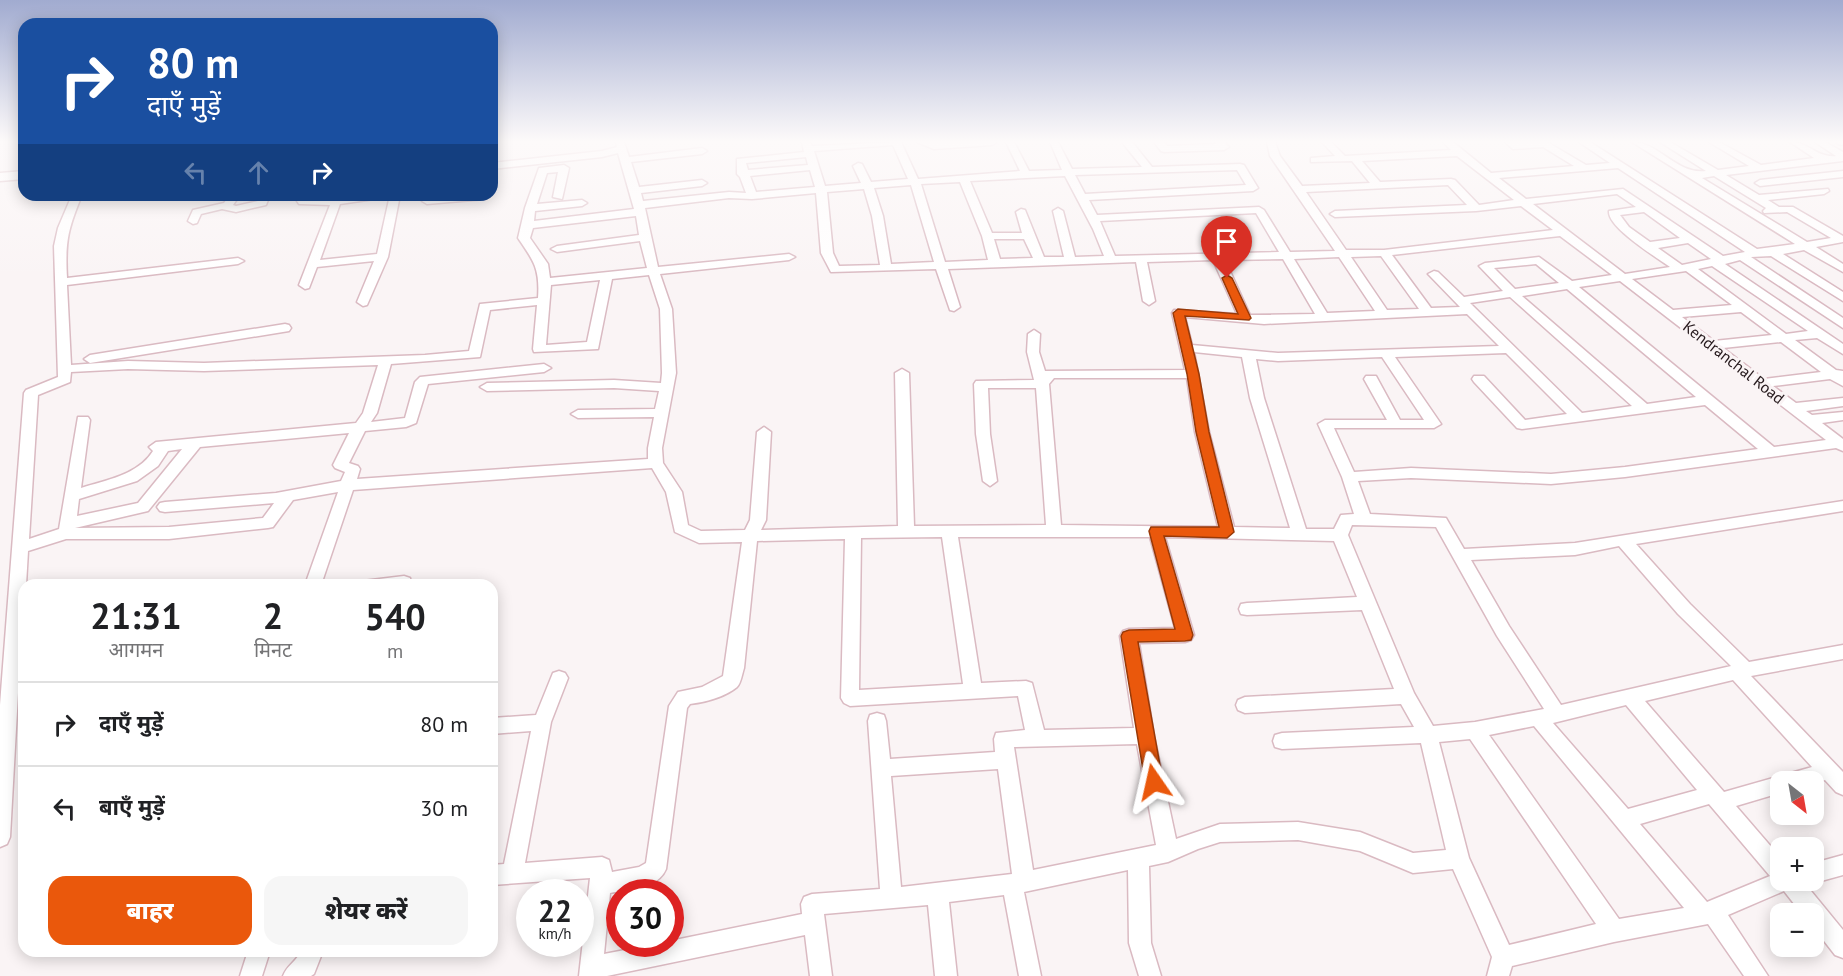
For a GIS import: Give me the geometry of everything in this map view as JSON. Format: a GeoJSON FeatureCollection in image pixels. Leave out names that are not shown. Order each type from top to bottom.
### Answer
{"type":"FeatureCollection","features":[{"type":"Feature","properties":{"kind":"street"},"geometry":{"type":"LineString","coordinates":[[537,188],[524,238],[542,264],[545,282],[539,348],[593,346],[607,276]]}},
{"type":"Feature","properties":{"kind":"street"},"geometry":{"type":"LineString","coordinates":[[558,197],[560,188]]}},
{"type":"Feature","properties":{"kind":"street"},"geometry":{"type":"LineString","coordinates":[[633,188],[666,309],[669,353],[667,387],[655,448],[656,463],[674,492],[681,528],[699,537],[906,531],[1156,531],[1340,535]]}},
{"type":"Feature","properties":{"kind":"street"},"geometry":{"type":"LineString","coordinates":[[634,191],[663,188]]}},
{"type":"Feature","properties":{"kind":"street"},"geometry":{"type":"LineString","coordinates":[[748,188],[752,196]]}},
{"type":"Feature","properties":{"kind":"street"},"geometry":{"type":"LineString","coordinates":[[821,188],[827,253],[836,270],[1070,260],[1384,253],[1563,232]]}},
{"type":"Feature","properties":{"kind":"street"},"geometry":{"type":"LineString","coordinates":[[528,225],[729,195],[752,196],[826,188]]}},
{"type":"Feature","properties":{"kind":"street"},"geometry":{"type":"LineString","coordinates":[[870,188],[882,233],[886,268]]}},
{"type":"Feature","properties":{"kind":"street"},"geometry":{"type":"LineString","coordinates":[[916,188],[954,307]]}},
{"type":"Feature","properties":{"kind":"street"},"geometry":{"type":"LineString","coordinates":[[968,188],[988,236],[995,263]]}},
{"type":"Feature","properties":{"kind":"street"},"geometry":{"type":"LineString","coordinates":[[1077,188],[1096,218],[1111,260]]}},
{"type":"Feature","properties":{"kind":"street"},"geometry":{"type":"LineString","coordinates":[[1083,197],[1253,188]]}},
{"type":"Feature","properties":{"kind":"street"},"geometry":{"type":"LineString","coordinates":[[1299,189],[1337,188]]}},
{"type":"Feature","properties":{"kind":"street"},"geometry":{"type":"LineString","coordinates":[[1456,188],[1476,208]]}},
{"type":"Feature","properties":{"kind":"street","name":"Kendranchal Road"},"geometry":{"type":"LineString","coordinates":[[1504,188],[1809,420],[1842,440]]}},
{"type":"Feature","properties":{"kind":"street"},"geometry":{"type":"LineString","coordinates":[[1655,188],[1843,324]]}},
{"type":"Feature","properties":{"kind":"street"},"geometry":{"type":"LineString","coordinates":[[1712,188],[1806,246],[1840,264]]}},
{"type":"Feature","properties":{"kind":"street"},"geometry":{"type":"LineString","coordinates":[[1739,188],[1777,210]]}},
{"type":"Feature","properties":{"kind":"street"},"geometry":{"type":"LineString","coordinates":[[1768,188],[1781,195]]}},
{"type":"Feature","properties":{"kind":"street"},"geometry":{"type":"LineString","coordinates":[[1756,198],[1824,191],[1818,188]]}},
{"type":"Feature","properties":{"kind":"street"},"geometry":{"type":"LineString","coordinates":[[1299,189],[1384,315]]}},
{"type":"Feature","properties":{"kind":"street"},"geometry":{"type":"LineString","coordinates":[[1335,214],[1526,204],[1619,191],[1692,239],[1718,261],[1843,350]]}},
{"type":"Feature","properties":{"kind":"street"},"geometry":{"type":"LineString","coordinates":[[0,837],[31,393],[65,379],[61,282],[62,237],[75,201]]}},
{"type":"Feature","properties":{"kind":"street"},"geometry":{"type":"LineString","coordinates":[[194,221],[197,212],[227,205],[230,201]]}},
{"type":"Feature","properties":{"kind":"street"},"geometry":{"type":"LineString","coordinates":[[227,205],[229,209],[251,207],[263,201]]}},
{"type":"Feature","properties":{"kind":"street"},"geometry":{"type":"LineString","coordinates":[[302,201],[342,201]]}},
{"type":"Feature","properties":{"kind":"street"},"geometry":{"type":"LineString","coordinates":[[363,302],[382,257],[394,201]]}},
{"type":"Feature","properties":{"kind":"street"},"geometry":{"type":"LineString","coordinates":[[305,285],[336,202]]}},
{"type":"Feature","properties":{"kind":"street"},"geometry":{"type":"LineString","coordinates":[[530,208],[582,203]]}},
{"type":"Feature","properties":{"kind":"street"},"geometry":{"type":"LineString","coordinates":[[1646,209],[1613,213],[1625,229],[1648,246],[1744,308],[1840,377]]}},
{"type":"Feature","properties":{"kind":"street"},"geometry":{"type":"LineString","coordinates":[[1755,213],[1789,209],[1842,239]]}},
{"type":"Feature","properties":{"kind":"street"},"geometry":{"type":"LineString","coordinates":[[1096,218],[1259,210],[1324,318]]}},
{"type":"Feature","properties":{"kind":"street"},"geometry":{"type":"LineString","coordinates":[[1058,211],[1070,260]]}},
{"type":"Feature","properties":{"kind":"street"},"geometry":{"type":"LineString","coordinates":[[1022,212],[1028,236],[1040,261]]}},
{"type":"Feature","properties":{"kind":"street"},"geometry":{"type":"LineString","coordinates":[[1660,218],[1692,213]]}},
{"type":"Feature","properties":{"kind":"street"},"geometry":{"type":"LineString","coordinates":[[1775,225],[1794,223]]}},
{"type":"Feature","properties":{"kind":"street"},"geometry":{"type":"LineString","coordinates":[[988,236],[1028,236]]}},
{"type":"Feature","properties":{"kind":"street"},"geometry":{"type":"LineString","coordinates":[[557,249],[645,237]]}},
{"type":"Feature","properties":{"kind":"street"},"geometry":{"type":"LineString","coordinates":[[1648,246],[1692,239]]}},
{"type":"Feature","properties":{"kind":"street"},"geometry":{"type":"LineString","coordinates":[[1227,532],[1202,432],[1188,348],[1178,313],[1264,320],[1428,312],[1513,294],[1684,268],[1842,239]]}},
{"type":"Feature","properties":{"kind":"street"},"geometry":{"type":"LineString","coordinates":[[1773,252],[1843,297]]}},
{"type":"Feature","properties":{"kind":"street"},"geometry":{"type":"LineString","coordinates":[[1384,253],[1428,312]]}},
{"type":"Feature","properties":{"kind":"street"},"geometry":{"type":"LineString","coordinates":[[314,264],[382,257]]}},
{"type":"Feature","properties":{"kind":"street"},"geometry":{"type":"LineString","coordinates":[[545,282],[789,257]]}},
{"type":"Feature","properties":{"kind":"street"},"geometry":{"type":"LineString","coordinates":[[1218,258],[1245,318]]}},
{"type":"Feature","properties":{"kind":"street"},"geometry":{"type":"LineString","coordinates":[[1141,259],[1149,301]]}},
{"type":"Feature","properties":{"kind":"street"},"geometry":{"type":"LineString","coordinates":[[1643,408],[1513,294],[1485,266],[1539,260],[1567,286],[1769,451]]}},
{"type":"Feature","properties":{"kind":"street"},"geometry":{"type":"LineString","coordinates":[[61,282],[238,261]]}},
{"type":"Feature","properties":{"kind":"street"},"geometry":{"type":"LineString","coordinates":[[1434,274],[1578,417]]}},
{"type":"Feature","properties":{"kind":"street"},"geometry":{"type":"LineString","coordinates":[[64,367],[128,365],[204,367],[425,359],[476,354],[484,307],[543,301]]}},
{"type":"Feature","properties":{"kind":"street"},"geometry":{"type":"LineString","coordinates":[[1672,315],[1744,308]]}},
{"type":"Feature","properties":{"kind":"street"},"geometry":{"type":"LineString","coordinates":[[64,367],[285,328]]}},
{"type":"Feature","properties":{"kind":"street"},"geometry":{"type":"LineString","coordinates":[[1034,334],[1033,352],[1042,384],[1054,531]]}},
{"type":"Feature","properties":{"kind":"street"},"geometry":{"type":"LineString","coordinates":[[1713,345],[1820,334]]}},
{"type":"Feature","properties":{"kind":"street"},"geometry":{"type":"LineString","coordinates":[[1188,348],[1278,357],[1509,349]]}},
{"type":"Feature","properties":{"kind":"street"},"geometry":{"type":"LineString","coordinates":[[1248,353],[1257,398],[1300,534]]}},
{"type":"Feature","properties":{"kind":"street"},"geometry":{"type":"LineString","coordinates":[[1364,520],[1349,477],[1324,424],[1434,424],[1386,353]]}},
{"type":"Feature","properties":{"kind":"street"},"geometry":{"type":"LineString","coordinates":[[315,579],[353,469],[340,465],[370,413],[386,359]]}},
{"type":"Feature","properties":{"kind":"street"},"geometry":{"type":"LineString","coordinates":[[72,496],[132,477],[153,464],[160,447],[398,424],[411,420],[422,382],[425,380],[544,368]]}},
{"type":"Feature","properties":{"kind":"street"},"geometry":{"type":"LineString","coordinates":[[902,373],[906,531]]}},
{"type":"Feature","properties":{"kind":"street"},"geometry":{"type":"LineString","coordinates":[[1042,384],[1050,374],[1193,374]]}},
{"type":"Feature","properties":{"kind":"street"},"geometry":{"type":"LineString","coordinates":[[1762,383],[1840,377]]}},
{"type":"Feature","properties":{"kind":"street"},"geometry":{"type":"LineString","coordinates":[[1371,379],[1396,424]]}},
{"type":"Feature","properties":{"kind":"street"},"geometry":{"type":"LineString","coordinates":[[1479,379],[1522,425],[1707,400]]}},
{"type":"Feature","properties":{"kind":"street"},"geometry":{"type":"LineString","coordinates":[[487,387],[614,384],[667,387]]}},
{"type":"Feature","properties":{"kind":"street"},"geometry":{"type":"LineString","coordinates":[[990,481],[983,434],[981,384],[1042,384]]}},
{"type":"Feature","properties":{"kind":"street"},"geometry":{"type":"LineString","coordinates":[[1794,408],[1843,402]]}},
{"type":"Feature","properties":{"kind":"street"},"geometry":{"type":"LineString","coordinates":[[578,414],[662,413]]}},
{"type":"Feature","properties":{"kind":"street"},"geometry":{"type":"LineString","coordinates":[[1809,420],[1843,416]]}},
{"type":"Feature","properties":{"kind":"street"},"geometry":{"type":"LineString","coordinates":[[83,420],[68,527],[69,534],[169,532],[268,523],[288,495]]}},
{"type":"Feature","properties":{"kind":"street"},"geometry":{"type":"LineString","coordinates":[[600,884],[642,877],[656,869],[678,706],[684,697],[705,694],[731,681],[735,668],[750,537],[758,520],[764,432]]}},
{"type":"Feature","properties":{"kind":"street"},"geometry":{"type":"LineString","coordinates":[[1349,477],[1447,473],[1551,479],[1625,472],[1842,440]]}},
{"type":"Feature","properties":{"kind":"street"},"geometry":{"type":"LineString","coordinates":[[20,548],[68,527],[143,507],[196,443]]}},
{"type":"Feature","properties":{"kind":"street"},"geometry":{"type":"LineString","coordinates":[[165,507],[288,495],[347,485],[656,463]]}},
{"type":"Feature","properties":{"kind":"street"},"geometry":{"type":"LineString","coordinates":[[1460,555],[1575,549],[1843,506]]}},
{"type":"Feature","properties":{"kind":"street"},"geometry":{"type":"LineString","coordinates":[[1757,976],[1708,913],[1623,820],[1547,716],[1503,631],[1441,522],[1346,519],[1340,535],[1406,696],[1428,735],[1459,859],[1501,967],[1614,931],[1708,913],[1770,887]]}},
{"type":"Feature","properties":{"kind":"street"},"geometry":{"type":"LineString","coordinates":[[949,531],[973,691]]}},
{"type":"Feature","properties":{"kind":"street"},"geometry":{"type":"LineString","coordinates":[[1156,531],[1185,635],[1129,636],[1145,736],[1168,852]]}},
{"type":"Feature","properties":{"kind":"street"},"geometry":{"type":"LineString","coordinates":[[853,533],[850,698],[1026,688],[1036,738]]}},
{"type":"Feature","properties":{"kind":"street"},"geometry":{"type":"LineString","coordinates":[[1623,540],[1843,786]]}},
{"type":"Feature","properties":{"kind":"street"},"geometry":{"type":"LineString","coordinates":[[1246,609],[1369,603]]}},
{"type":"Feature","properties":{"kind":"street"},"geometry":{"type":"LineString","coordinates":[[1282,741],[1428,735],[1475,730],[1547,716],[1741,671],[1843,652]]}},
{"type":"Feature","properties":{"kind":"street"},"geometry":{"type":"LineString","coordinates":[[559,678],[542,722],[503,874],[602,867],[590,972],[631,968],[814,922]]}},
{"type":"Feature","properties":{"kind":"street"},"geometry":{"type":"LineString","coordinates":[[1245,705],[1406,696]]}},
{"type":"Feature","properties":{"kind":"street"},"geometry":{"type":"LineString","coordinates":[[1630,697],[1770,860]]}},
{"type":"Feature","properties":{"kind":"street"},"geometry":{"type":"LineString","coordinates":[[877,721],[891,899]]}},
{"type":"Feature","properties":{"kind":"street"},"geometry":{"type":"LineString","coordinates":[[498,726],[542,722]]}},
{"type":"Feature","properties":{"kind":"street"},"geometry":{"type":"LineString","coordinates":[[1475,730],[1614,931]]}},
{"type":"Feature","properties":{"kind":"street"},"geometry":{"type":"LineString","coordinates":[[1030,976],[1003,739],[1145,736]]}},
{"type":"Feature","properties":{"kind":"street"},"geometry":{"type":"LineString","coordinates":[[881,768],[1006,760]]}},
{"type":"Feature","properties":{"kind":"street"},"geometry":{"type":"LineString","coordinates":[[1824,772],[1829,770]]}},
{"type":"Feature","properties":{"kind":"street"},"geometry":{"type":"LineString","coordinates":[[1623,820],[1770,786]]}},
{"type":"Feature","properties":{"kind":"street"},"geometry":{"type":"LineString","coordinates":[[820,976],[812,904],[891,899],[1018,883],[1168,852],[1195,840],[1220,833],[1298,831],[1360,842],[1413,863],[1459,859]]}},
{"type":"Feature","properties":{"kind":"street"},"geometry":{"type":"LineString","coordinates":[[1138,857],[1140,943],[1150,976]]}},
{"type":"Feature","properties":{"kind":"street"},"geometry":{"type":"LineString","coordinates":[[1824,870],[1843,865]]}},
{"type":"Feature","properties":{"kind":"street"},"geometry":{"type":"LineString","coordinates":[[1795,891],[1843,947]]}},
{"type":"Feature","properties":{"kind":"street"},"geometry":{"type":"LineString","coordinates":[[937,893],[946,976]]}},
{"type":"Feature","properties":{"kind":"street"},"geometry":{"type":"LineString","coordinates":[[251,976],[258,957]]}},
{"type":"Feature","properties":{"kind":"street"},"geometry":{"type":"LineString","coordinates":[[294,976],[306,966],[310,957]]}},
{"type":"Feature","properties":{"kind":"route"},"geometry":{"type":"LineString","coordinates":[[1154,782],[1129,636],[1185,635],[1156,531],[1227,532],[1202,432],[1188,348],[1178,313],[1245,318],[1227,278]]}}]}
